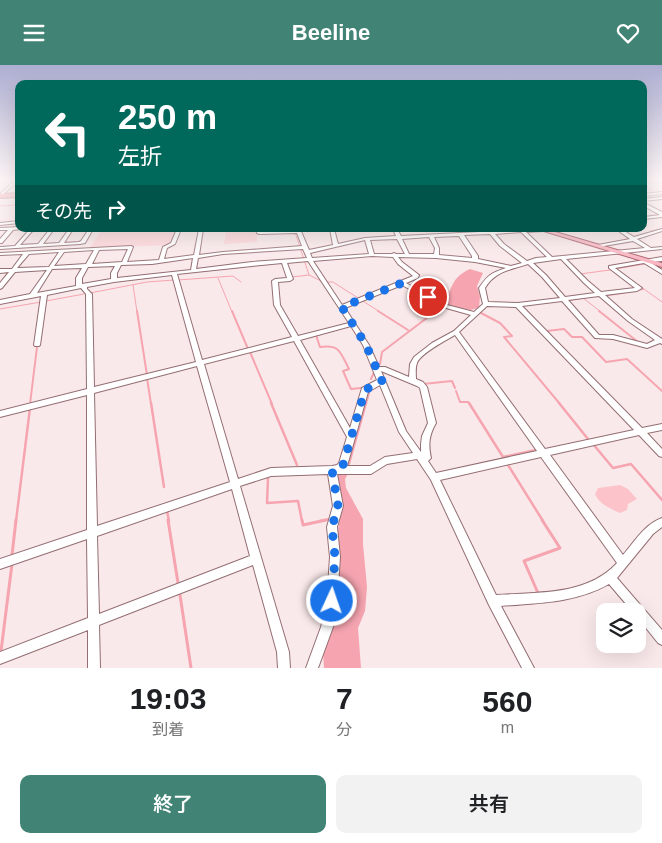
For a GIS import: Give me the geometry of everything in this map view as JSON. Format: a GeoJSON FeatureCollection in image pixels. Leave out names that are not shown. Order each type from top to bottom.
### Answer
{"type":"FeatureCollection","features":[{"type":"Feature","properties":{"kind":"main road"},"geometry":{"type":"LineString","coordinates":[[550,232],[662,265]]}},
{"type":"Feature","properties":{"kind":"street"},"geometry":{"type":"LineString","coordinates":[[651,208],[662,215]]}},
{"type":"Feature","properties":{"kind":"street"},"geometry":{"type":"LineString","coordinates":[[647,218],[662,215]]}},
{"type":"Feature","properties":{"kind":"street"},"geometry":{"type":"LineString","coordinates":[[0,224],[15,222]]}},
{"type":"Feature","properties":{"kind":"street"},"geometry":{"type":"LineString","coordinates":[[0,242],[12,228]]}},
{"type":"Feature","properties":{"kind":"street"},"geometry":{"type":"LineString","coordinates":[[0,229],[15,228]]}},
{"type":"Feature","properties":{"kind":"street"},"geometry":{"type":"LineString","coordinates":[[598,246],[635,239],[662,230]]}},
{"type":"Feature","properties":{"kind":"street"},"geometry":{"type":"LineString","coordinates":[[16,247],[29,232]]}},
{"type":"Feature","properties":{"kind":"street"},"geometry":{"type":"LineString","coordinates":[[39,246],[50,232]]}},
{"type":"Feature","properties":{"kind":"street"},"geometry":{"type":"LineString","coordinates":[[32,296],[51,268],[69,232]]}},
{"type":"Feature","properties":{"kind":"street"},"geometry":{"type":"LineString","coordinates":[[0,255],[61,248],[83,242],[89,232]]}},
{"type":"Feature","properties":{"kind":"street"},"geometry":{"type":"LineString","coordinates":[[160,261],[165,247],[172,244],[178,232]]}},
{"type":"Feature","properties":{"kind":"street"},"geometry":{"type":"LineString","coordinates":[[193,271],[200,232]]}},
{"type":"Feature","properties":{"kind":"street"},"geometry":{"type":"LineString","coordinates":[[259,232],[286,232]]}},
{"type":"Feature","properties":{"kind":"street"},"geometry":{"type":"LineString","coordinates":[[297,232],[306,260],[342,307],[377,369],[403,432],[434,477],[493,601],[528,668]]}},
{"type":"Feature","properties":{"kind":"street"},"geometry":{"type":"LineString","coordinates":[[333,232],[336,245]]}},
{"type":"Feature","properties":{"kind":"street"},"geometry":{"type":"LineString","coordinates":[[396,232],[407,254]]}},
{"type":"Feature","properties":{"kind":"street"},"geometry":{"type":"LineString","coordinates":[[0,271],[152,262],[226,253],[304,249],[367,239],[507,232]]}},
{"type":"Feature","properties":{"kind":"street"},"geometry":{"type":"LineString","coordinates":[[523,232],[550,258]]}},
{"type":"Feature","properties":{"kind":"street"},"geometry":{"type":"LineString","coordinates":[[623,232],[652,249]]}},
{"type":"Feature","properties":{"kind":"street"},"geometry":{"type":"LineString","coordinates":[[276,233],[283,249]]}},
{"type":"Feature","properties":{"kind":"street"},"geometry":{"type":"LineString","coordinates":[[492,233],[502,245],[544,276],[597,337],[613,337],[647,346],[661,341]]}},
{"type":"Feature","properties":{"kind":"street"},"geometry":{"type":"LineString","coordinates":[[461,235],[475,255],[474,260]]}},
{"type":"Feature","properties":{"kind":"street"},"geometry":{"type":"LineString","coordinates":[[431,236],[437,248],[436,256]]}},
{"type":"Feature","properties":{"kind":"street"},"geometry":{"type":"LineString","coordinates":[[367,239],[372,255]]}},
{"type":"Feature","properties":{"kind":"street"},"geometry":{"type":"LineString","coordinates":[[0,248],[39,246],[97,249],[131,247],[114,273],[114,280]]}},
{"type":"Feature","properties":{"kind":"street"},"geometry":{"type":"LineString","coordinates":[[486,304],[482,289],[487,280],[495,273],[509,267],[550,258],[662,248]]}},
{"type":"Feature","properties":{"kind":"street"},"geometry":{"type":"LineString","coordinates":[[94,668],[89,294],[82,286],[79,278],[97,249]]}},
{"type":"Feature","properties":{"kind":"street"},"geometry":{"type":"LineString","coordinates":[[0,287],[27,253]]}},
{"type":"Feature","properties":{"kind":"street"},"geometry":{"type":"LineString","coordinates":[[226,253],[227,267]]}},
{"type":"Feature","properties":{"kind":"street"},"geometry":{"type":"LineString","coordinates":[[342,307],[416,277],[416,275],[400,263],[394,254]]}},
{"type":"Feature","properties":{"kind":"street"},"geometry":{"type":"LineString","coordinates":[[0,302],[114,280],[227,267],[372,255],[407,254],[436,256],[474,260],[509,267]]}},
{"type":"Feature","properties":{"kind":"street"},"geometry":{"type":"LineString","coordinates":[[562,257],[630,320],[661,341]]}},
{"type":"Feature","properties":{"kind":"street"},"geometry":{"type":"LineString","coordinates":[[412,379],[413,364],[416,359],[434,344],[456,333],[486,304],[518,305],[639,288],[612,267],[662,259]]}},
{"type":"Feature","properties":{"kind":"street"},"geometry":{"type":"LineString","coordinates":[[648,261],[662,272]]}},
{"type":"Feature","properties":{"kind":"street"},"geometry":{"type":"LineString","coordinates":[[148,276],[152,262]]}},
{"type":"Feature","properties":{"kind":"street"},"geometry":{"type":"LineString","coordinates":[[284,262],[290,279],[276,281],[277,305],[351,437]]}},
{"type":"Feature","properties":{"kind":"street"},"geometry":{"type":"LineString","coordinates":[[174,273],[283,653],[284,668]]}},
{"type":"Feature","properties":{"kind":"street"},"geometry":{"type":"LineString","coordinates":[[402,283],[443,305],[475,314]]}},
{"type":"Feature","properties":{"kind":"street"},"geometry":{"type":"LineString","coordinates":[[37,345],[44,294]]}},
{"type":"Feature","properties":{"kind":"street"},"geometry":{"type":"LineString","coordinates":[[518,305],[662,454]]}},
{"type":"Feature","properties":{"kind":"street"},"geometry":{"type":"LineString","coordinates":[[0,414],[353,324]]}},
{"type":"Feature","properties":{"kind":"street"},"geometry":{"type":"LineString","coordinates":[[456,333],[623,563]]}},
{"type":"Feature","properties":{"kind":"street"},"geometry":{"type":"LineString","coordinates":[[0,564],[271,472],[370,469],[385,461],[427,458],[424,441],[426,432],[432,423],[423,387],[412,379],[395,375],[383,369],[377,369]]}},
{"type":"Feature","properties":{"kind":"street"},"geometry":{"type":"LineString","coordinates":[[312,668],[327,627],[332,601],[335,557],[332,527],[338,506],[341,470],[365,390],[382,381]]}},
{"type":"Feature","properties":{"kind":"street"},"geometry":{"type":"LineString","coordinates":[[434,477],[662,427]]}},
{"type":"Feature","properties":{"kind":"street"},"geometry":{"type":"LineString","coordinates":[[493,601],[560,595],[592,587],[610,577],[636,550],[653,527],[662,522]]}},
{"type":"Feature","properties":{"kind":"street"},"geometry":{"type":"LineString","coordinates":[[0,658],[256,559]]}},
{"type":"Feature","properties":{"kind":"street"},"geometry":{"type":"LineString","coordinates":[[610,577],[662,639]]}},
{"type":"Feature","properties":{"kind":"shaded area"},"geometry":{"type":"Polygon","coordinates":[[[100,232],[177,232],[172,243],[169,245],[90,248],[100,232]]]}},
{"type":"Feature","properties":{"kind":"shaded area"},"geometry":{"type":"Polygon","coordinates":[[[226,232],[257,232],[257,242],[224,244],[226,232]]]}},
{"type":"Feature","properties":{"kind":"shaded area"},"geometry":{"type":"Polygon","coordinates":[[[470,269],[483,273],[477,286],[480,296],[479,308],[470,310],[443,304],[458,276],[470,269]]]}},
{"type":"Feature","properties":{"kind":"shaded area"},"geometry":{"type":"Polygon","coordinates":[[[349,472],[345,479],[346,488],[363,519],[367,587],[365,611],[358,628],[361,668],[324,668],[323,652],[340,562],[338,531],[340,514],[337,474],[349,472]]]}},
{"type":"Feature","properties":{"kind":"shaded area"},"geometry":{"type":"Polygon","coordinates":[[[620,485],[628,489],[637,499],[628,504],[627,510],[620,513],[602,503],[595,494],[598,488],[620,485]]]}},
{"type":"Feature","properties":{"kind":"waterway"},"geometry":{"type":"LineString","coordinates":[[651,231],[662,229]]}},
{"type":"Feature","properties":{"kind":"waterway"},"geometry":{"type":"LineString","coordinates":[[295,232],[309,275]]}},
{"type":"Feature","properties":{"kind":"waterway"},"geometry":{"type":"LineString","coordinates":[[615,269],[645,264]]}},
{"type":"Feature","properties":{"kind":"waterway"},"geometry":{"type":"LineString","coordinates":[[580,274],[610,270]]}},
{"type":"Feature","properties":{"kind":"waterway"},"geometry":{"type":"LineString","coordinates":[[292,277],[309,275]]}},
{"type":"Feature","properties":{"kind":"waterway"},"geometry":{"type":"LineString","coordinates":[[309,275],[321,281]]}},
{"type":"Feature","properties":{"kind":"waterway"},"geometry":{"type":"LineString","coordinates":[[178,280],[233,276],[241,282]]}},
{"type":"Feature","properties":{"kind":"waterway"},"geometry":{"type":"LineString","coordinates":[[218,278],[232,312]]}},
{"type":"Feature","properties":{"kind":"waterway"},"geometry":{"type":"LineString","coordinates":[[90,293],[147,282],[174,280]]}},
{"type":"Feature","properties":{"kind":"waterway"},"geometry":{"type":"LineString","coordinates":[[327,282],[333,282],[380,312]]}},
{"type":"Feature","properties":{"kind":"waterway"},"geometry":{"type":"LineString","coordinates":[[133,285],[137,312]]}},
{"type":"Feature","properties":{"kind":"waterway"},"geometry":{"type":"LineString","coordinates":[[640,286],[644,289]]}},
{"type":"Feature","properties":{"kind":"waterway"},"geometry":{"type":"LineString","coordinates":[[637,291],[644,289]]}},
{"type":"Feature","properties":{"kind":"waterway"},"geometry":{"type":"LineString","coordinates":[[644,289],[662,302]]}},
{"type":"Feature","properties":{"kind":"waterway"},"geometry":{"type":"LineString","coordinates":[[605,296],[625,293]]}},
{"type":"Feature","properties":{"kind":"waterway"},"geometry":{"type":"LineString","coordinates":[[46,301],[84,294]]}},
{"type":"Feature","properties":{"kind":"waterway"},"geometry":{"type":"LineString","coordinates":[[583,298],[589,297]]}},
{"type":"Feature","properties":{"kind":"waterway"},"geometry":{"type":"LineString","coordinates":[[567,301],[583,298]]}},
{"type":"Feature","properties":{"kind":"waterway"},"geometry":{"type":"LineString","coordinates":[[583,298],[601,312]]}},
{"type":"Feature","properties":{"kind":"waterway"},"geometry":{"type":"LineString","coordinates":[[0,309],[41,302]]}},
{"type":"Feature","properties":{"kind":"waterway"},"geometry":{"type":"LineString","coordinates":[[434,312],[442,306]]}},
{"type":"Feature","properties":{"kind":"waterway"},"geometry":{"type":"LineString","coordinates":[[137,311],[147,375]]}},
{"type":"Feature","properties":{"kind":"waterway"},"geometry":{"type":"LineString","coordinates":[[232,311],[248,349]]}},
{"type":"Feature","properties":{"kind":"waterway"},"geometry":{"type":"LineString","coordinates":[[378,311],[408,330]]}},
{"type":"Feature","properties":{"kind":"waterway"},"geometry":{"type":"LineString","coordinates":[[380,364],[382,352],[436,311]]}},
{"type":"Feature","properties":{"kind":"waterway"},"geometry":{"type":"LineString","coordinates":[[599,311],[638,342]]}},
{"type":"Feature","properties":{"kind":"waterway"},"geometry":{"type":"LineString","coordinates":[[481,313],[500,323],[512,336],[504,337],[560,404]]}},
{"type":"Feature","properties":{"kind":"waterway"},"geometry":{"type":"LineString","coordinates":[[547,331],[564,329],[572,337],[582,337],[606,362],[627,359],[662,391]]}},
{"type":"Feature","properties":{"kind":"waterway"},"geometry":{"type":"LineString","coordinates":[[316,335],[320,347],[336,348],[341,354],[349,369],[343,371],[351,389],[361,388]]}},
{"type":"Feature","properties":{"kind":"waterway"},"geometry":{"type":"LineString","coordinates":[[30,404],[37,347]]}},
{"type":"Feature","properties":{"kind":"waterway"},"geometry":{"type":"LineString","coordinates":[[250,352],[272,404]]}},
{"type":"Feature","properties":{"kind":"waterway"},"geometry":{"type":"LineString","coordinates":[[371,379],[375,370]]}},
{"type":"Feature","properties":{"kind":"waterway"},"geometry":{"type":"LineString","coordinates":[[147,378],[151,404]]}},
{"type":"Feature","properties":{"kind":"waterway"},"geometry":{"type":"LineString","coordinates":[[423,384],[452,381],[455,388]]}},
{"type":"Feature","properties":{"kind":"waterway"},"geometry":{"type":"LineString","coordinates":[[456,391],[460,402],[469,403]]}},
{"type":"Feature","properties":{"kind":"waterway"},"geometry":{"type":"LineString","coordinates":[[366,404],[369,393]]}},
{"type":"Feature","properties":{"kind":"waterway"},"geometry":{"type":"LineString","coordinates":[[151,403],[164,487]]}},
{"type":"Feature","properties":{"kind":"waterway"},"geometry":{"type":"LineString","coordinates":[[271,403],[297,465]]}},
{"type":"Feature","properties":{"kind":"waterway"},"geometry":{"type":"LineString","coordinates":[[348,467],[366,403]]}},
{"type":"Feature","properties":{"kind":"waterway"},"geometry":{"type":"LineString","coordinates":[[469,403],[503,457],[536,450]]}},
{"type":"Feature","properties":{"kind":"waterway"},"geometry":{"type":"LineString","coordinates":[[559,403],[588,439]]}},
{"type":"Feature","properties":{"kind":"waterway"},"geometry":{"type":"LineString","coordinates":[[16,521],[30,408]]}},
{"type":"Feature","properties":{"kind":"waterway"},"geometry":{"type":"LineString","coordinates":[[593,444],[613,468],[631,464],[662,500]]}},
{"type":"Feature","properties":{"kind":"waterway"},"geometry":{"type":"LineString","coordinates":[[508,465],[543,521]]}},
{"type":"Feature","properties":{"kind":"waterway"},"geometry":{"type":"LineString","coordinates":[[266,477],[268,478],[267,503],[298,501],[302,521]]}},
{"type":"Feature","properties":{"kind":"waterway"},"geometry":{"type":"LineString","coordinates":[[167,511],[169,521]]}},
{"type":"Feature","properties":{"kind":"waterway"},"geometry":{"type":"LineString","coordinates":[[320,521],[330,519]]}},
{"type":"Feature","properties":{"kind":"waterway"},"geometry":{"type":"LineString","coordinates":[[12,555],[16,520]]}},
{"type":"Feature","properties":{"kind":"waterway"},"geometry":{"type":"LineString","coordinates":[[168,520],[178,583]]}},
{"type":"Feature","properties":{"kind":"waterway"},"geometry":{"type":"LineString","coordinates":[[302,520],[303,525],[326,520]]}},
{"type":"Feature","properties":{"kind":"waterway"},"geometry":{"type":"LineString","coordinates":[[538,593],[524,561],[560,548],[542,520]]}},
{"type":"Feature","properties":{"kind":"waterway"},"geometry":{"type":"LineString","coordinates":[[1,651],[12,564]]}},
{"type":"Feature","properties":{"kind":"waterway"},"geometry":{"type":"LineString","coordinates":[[180,595],[191,668]]}},
{"type":"Feature","properties":{"kind":"route"},"geometry":{"type":"LineString","coordinates":[[332,601],[335,557],[332,527],[338,506],[332,470],[336,470],[343,465],[365,390],[367,387],[382,381],[366,345],[342,307],[402,283],[428,297]]}}]}
